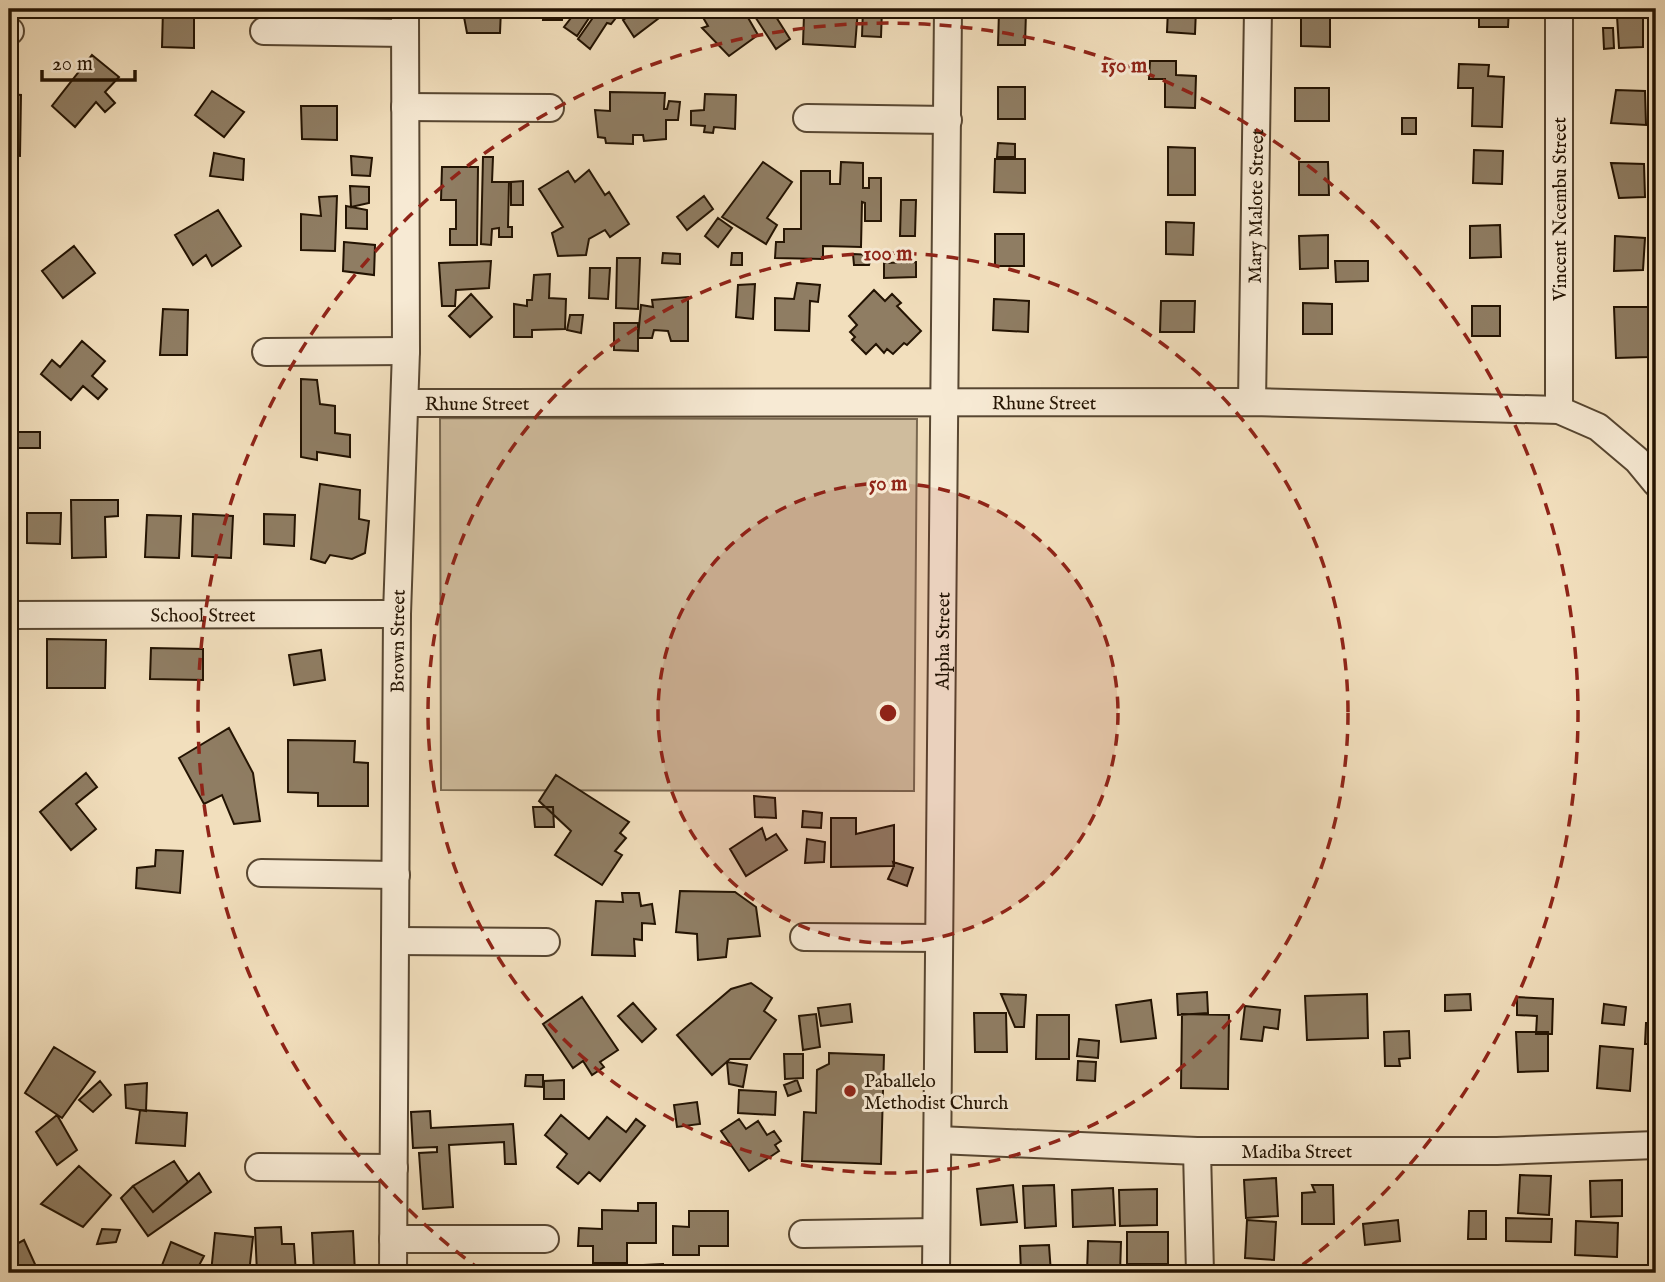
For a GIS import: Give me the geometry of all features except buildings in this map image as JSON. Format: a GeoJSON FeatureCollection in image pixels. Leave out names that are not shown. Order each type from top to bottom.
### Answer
{"type":"FeatureCollection","features":[{"type":"Feature","properties":{"kind":"street","name":"Alpha Street"},"geometry":{"type":"LineString","coordinates":[[936,1273],[948,9]]}},
{"type":"Feature","properties":{"kind":"street","name":"Mary Malote Street"},"geometry":{"type":"LineString","coordinates":[[1252,402],[1258,9]]}},
{"type":"Feature","properties":{"kind":"street","name":"Vincent Ncembu Street"},"geometry":{"type":"LineString","coordinates":[[1559,9],[1559,410]]}},
{"type":"Feature","properties":{"kind":"street"},"geometry":{"type":"LineString","coordinates":[[264,31],[405,21]]}},
{"type":"Feature","properties":{"kind":"street","name":"Brown Street"},"geometry":{"type":"LineString","coordinates":[[393,1273],[397,614],[406,351],[405,21]]}},
{"type":"Feature","properties":{"kind":"street"},"geometry":{"type":"LineString","coordinates":[[405,107],[550,108]]}},
{"type":"Feature","properties":{"kind":"street"},"geometry":{"type":"LineString","coordinates":[[807,118],[948,120]]}},
{"type":"Feature","properties":{"kind":"street"},"geometry":{"type":"LineString","coordinates":[[266,352],[406,351]]}},
{"type":"Feature","properties":{"kind":"street","name":"Rhune Street"},"geometry":{"type":"LineString","coordinates":[[405,403],[1252,402],[1559,410],[1598,427],[1637,460],[1656,483]]}},
{"type":"Feature","properties":{"kind":"street","name":"School Street"},"geometry":{"type":"LineString","coordinates":[[9,615],[397,614]]}},
{"type":"Feature","properties":{"kind":"street"},"geometry":{"type":"LineString","coordinates":[[261,873],[396,875]]}},
{"type":"Feature","properties":{"kind":"street"},"geometry":{"type":"LineString","coordinates":[[804,937],[939,938]]}},
{"type":"Feature","properties":{"kind":"street"},"geometry":{"type":"LineString","coordinates":[[395,941],[546,942]]}},
{"type":"Feature","properties":{"kind":"street","name":"Madiba Street"},"geometry":{"type":"LineString","coordinates":[[938,1140],[1197,1151],[1497,1150],[1656,1145]]}},
{"type":"Feature","properties":{"kind":"street"},"geometry":{"type":"LineString","coordinates":[[1197,1151],[1199,1273]]}},
{"type":"Feature","properties":{"kind":"street"},"geometry":{"type":"LineString","coordinates":[[259,1167],[394,1168]]}},
{"type":"Feature","properties":{"kind":"street"},"geometry":{"type":"LineString","coordinates":[[803,1234],[936,1232]]}},
{"type":"Feature","properties":{"kind":"street"},"geometry":{"type":"LineString","coordinates":[[393,1239],[545,1239]]}},
{"type":"Feature","properties":{"kind":"shaded area"},"geometry":{"type":"Polygon","coordinates":[[[440,418],[917,419],[914,791],[441,790],[440,418]]]}},
{"type":"Feature","properties":{"kind":"place","name":"Paballelo Methodist Church"},"geometry":{"type":"Point","coordinates":[850,1091]}}]}
